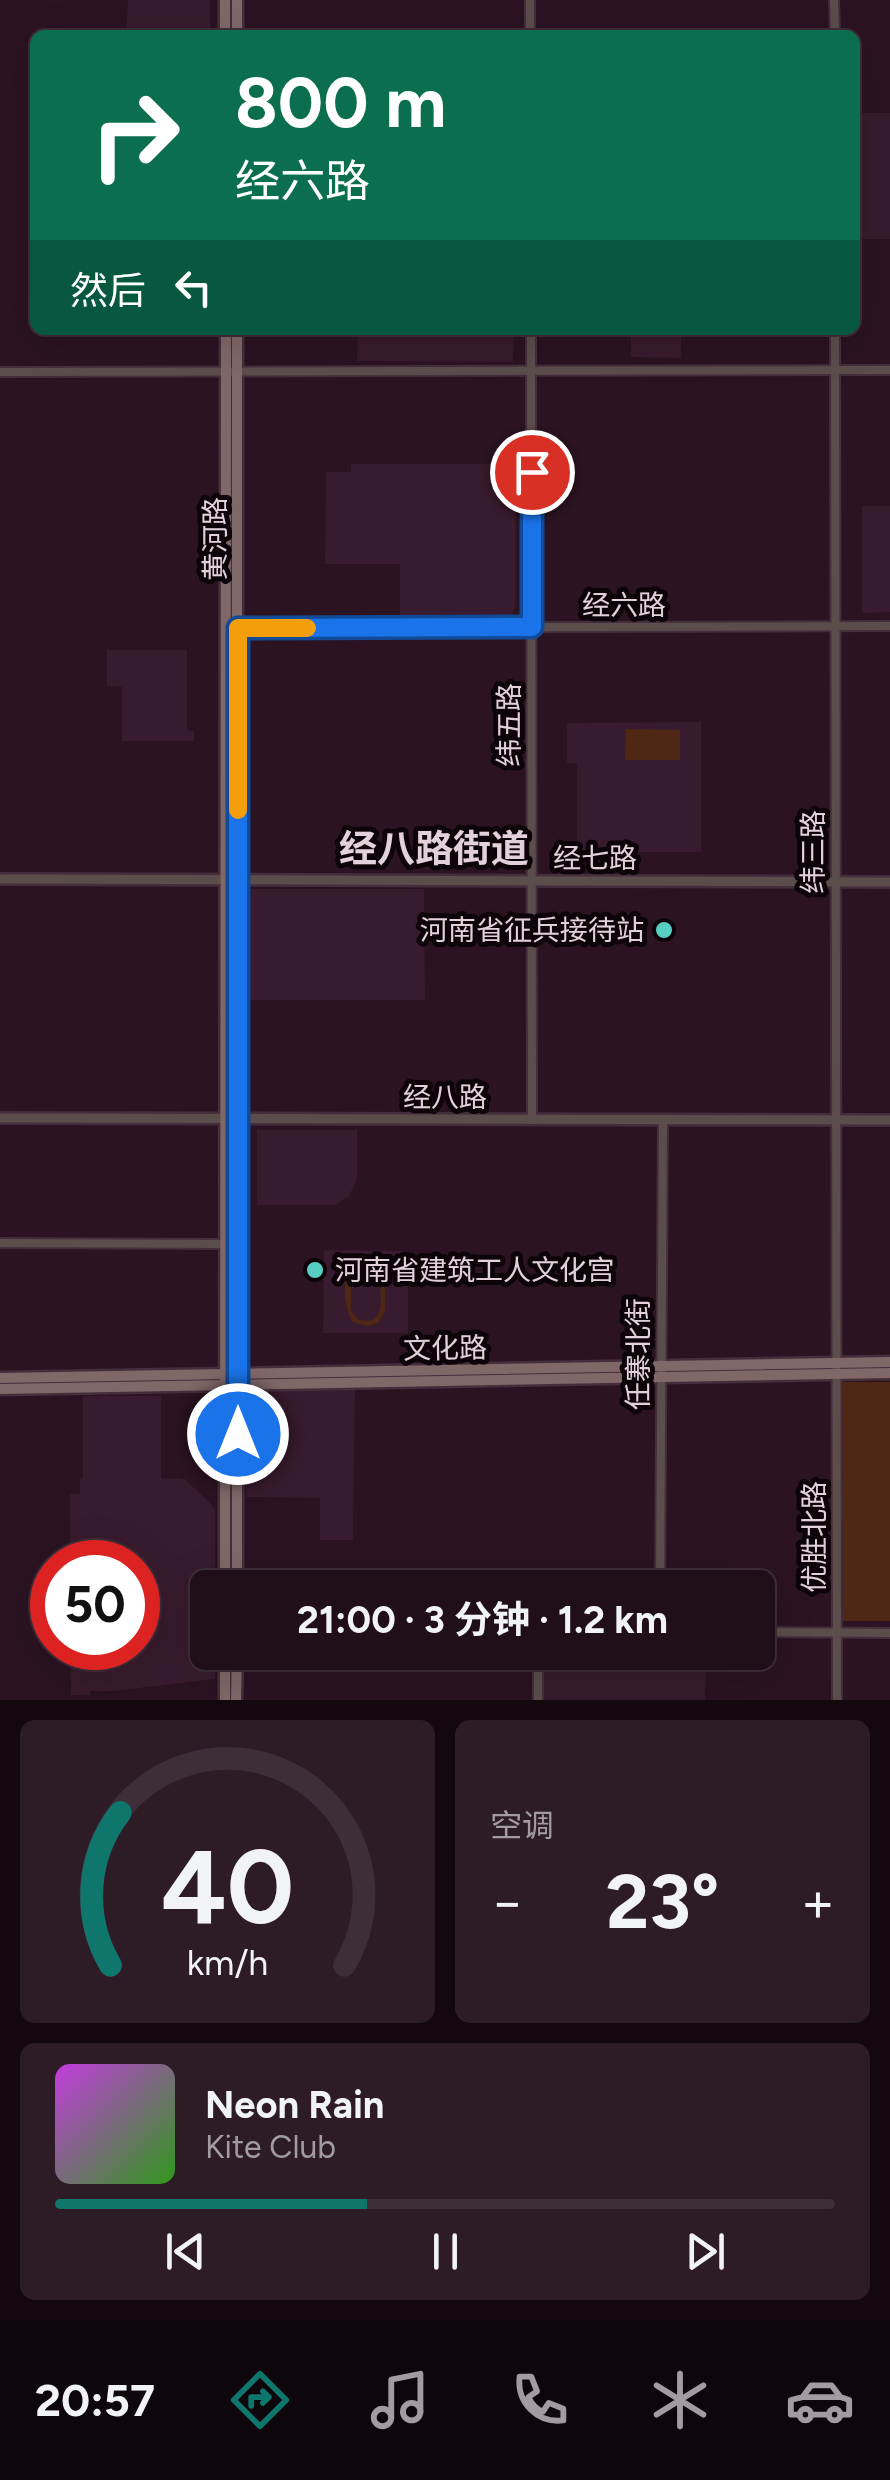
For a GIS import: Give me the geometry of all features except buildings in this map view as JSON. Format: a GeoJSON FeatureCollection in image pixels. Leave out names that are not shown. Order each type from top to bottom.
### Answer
{"type":"FeatureCollection","features":[{"type":"Feature","properties":{"kind":"main road"},"geometry":{"type":"LineString","coordinates":[[225,30],[226,0]]}},
{"type":"Feature","properties":{"kind":"main road"},"geometry":{"type":"LineString","coordinates":[[237,0],[237,30]]}},
{"type":"Feature","properties":{"kind":"main road","name":"黄河路"},"geometry":{"type":"LineString","coordinates":[[227,335],[238,628],[232,880]]}},
{"type":"Feature","properties":{"kind":"main road","name":"黄河路"},"geometry":{"type":"LineString","coordinates":[[226,1570],[232,1379],[231,372],[236,335]]}},
{"type":"Feature","properties":{"kind":"main road","name":"黄河路"},"geometry":{"type":"LineString","coordinates":[[232,1119],[227,1244],[237,1570]]}},
{"type":"Feature","properties":{"kind":"main road","name":"文化路"},"geometry":{"type":"LineString","coordinates":[[0,1388],[232,1379],[836,1368],[890,1362]]}},
{"type":"Feature","properties":{"kind":"main road","name":"文化路"},"geometry":{"type":"LineString","coordinates":[[836,1368],[890,1373]]}},
{"type":"Feature","properties":{"kind":"main road","name":"文化路"},"geometry":{"type":"LineString","coordinates":[[0,1378],[232,1379]]}},
{"type":"Feature","properties":{"kind":"main road"},"geometry":{"type":"LineString","coordinates":[[225,1670],[225,1700]]}},
{"type":"Feature","properties":{"kind":"main road"},"geometry":{"type":"LineString","coordinates":[[236,1670],[236,1700]]}},
{"type":"Feature","properties":{"kind":"street"},"geometry":{"type":"LineString","coordinates":[[530,0],[530,30]]}},
{"type":"Feature","properties":{"kind":"street"},"geometry":{"type":"LineString","coordinates":[[834,0],[834,30]]}},
{"type":"Feature","properties":{"kind":"street","name":"纬五路"},"geometry":{"type":"LineString","coordinates":[[531,335],[532,1120]]}},
{"type":"Feature","properties":{"kind":"street","name":"纬三路"},"geometry":{"type":"LineString","coordinates":[[835,335],[836,1368]]}},
{"type":"Feature","properties":{"kind":"street"},"geometry":{"type":"LineString","coordinates":[[0,372],[890,370]]}},
{"type":"Feature","properties":{"kind":"street","name":"经六路"},"geometry":{"type":"LineString","coordinates":[[238,628],[890,626]]}},
{"type":"Feature","properties":{"kind":"street","name":"经七路"},"geometry":{"type":"LineString","coordinates":[[0,880],[890,882]]}},
{"type":"Feature","properties":{"kind":"street","name":"经八路"},"geometry":{"type":"LineString","coordinates":[[0,1118],[890,1120]]}},
{"type":"Feature","properties":{"kind":"street","name":"任寨北街"},"geometry":{"type":"LineString","coordinates":[[660,1570],[663,1120]]}},
{"type":"Feature","properties":{"kind":"street"},"geometry":{"type":"LineString","coordinates":[[0,1243],[227,1244]]}},
{"type":"Feature","properties":{"kind":"street","name":"优胜北路"},"geometry":{"type":"LineString","coordinates":[[836,1368],[838,1700]]}},
{"type":"Feature","properties":{"kind":"street"},"geometry":{"type":"LineString","coordinates":[[775,1632],[890,1632]]}},
{"type":"Feature","properties":{"kind":"street"},"geometry":{"type":"LineString","coordinates":[[538,1670],[538,1700]]}},
{"type":"Feature","properties":{"kind":"shaded area"},"geometry":{"type":"Polygon","coordinates":[[[128,0],[210,0],[210,30],[126,30],[128,0]]]}},
{"type":"Feature","properties":{"kind":"shaded area"},"geometry":{"type":"Polygon","coordinates":[[[860,113],[890,113],[890,239],[860,239],[860,113]]]}},
{"type":"Feature","properties":{"kind":"shaded area"},"geometry":{"type":"Polygon","coordinates":[[[358,335],[514,335],[513,362],[357,361],[358,335]]]}},
{"type":"Feature","properties":{"kind":"shaded area"},"geometry":{"type":"Polygon","coordinates":[[[631,335],[681,335],[681,358],[631,357],[631,335]]]}},
{"type":"Feature","properties":{"kind":"shaded area"},"geometry":{"type":"Polygon","coordinates":[[[351,464],[516,464],[515,607],[511,616],[400,617],[400,564],[325,564],[326,472],[351,472],[351,464]]]}},
{"type":"Feature","properties":{"kind":"shaded area"},"geometry":{"type":"Polygon","coordinates":[[[862,506],[890,506],[890,612],[862,613],[862,506]]]}},
{"type":"Feature","properties":{"kind":"shaded area"},"geometry":{"type":"Polygon","coordinates":[[[107,650],[187,650],[187,730],[194,731],[194,741],[122,741],[122,687],[107,686],[107,650]]]}},
{"type":"Feature","properties":{"kind":"shaded area"},"geometry":{"type":"Polygon","coordinates":[[[701,722],[701,852],[615,852],[614,857],[592,857],[591,850],[577,850],[577,763],[567,763],[567,723],[701,722]]]}},
{"type":"Feature","properties":{"kind":"shaded area"},"geometry":{"type":"Polygon","coordinates":[[[626,729],[680,730],[680,760],[625,760],[626,729]]]}},
{"type":"Feature","properties":{"kind":"shaded area"},"geometry":{"type":"Polygon","coordinates":[[[245,889],[424,889],[425,1000],[245,1000],[245,889]]]}},
{"type":"Feature","properties":{"kind":"shaded area"},"geometry":{"type":"Polygon","coordinates":[[[257,1130],[357,1130],[357,1179],[349,1196],[335,1205],[257,1205],[257,1130]]]}},
{"type":"Feature","properties":{"kind":"shaded area"},"geometry":{"type":"Polygon","coordinates":[[[324,1250],[408,1251],[408,1333],[323,1333],[324,1250]]]}},
{"type":"Feature","properties":{"kind":"shaded area"},"geometry":{"type":"Polygon","coordinates":[[[360,1265],[380,1270],[384,1280],[384,1313],[378,1322],[368,1326],[353,1322],[346,1301],[347,1277],[360,1265]],[[361,1270],[351,1279],[351,1311],[359,1320],[374,1319],[380,1309],[380,1279],[371,1271],[361,1270]]]}},
{"type":"Feature","properties":{"kind":"shaded area"},"geometry":{"type":"Polygon","coordinates":[[[842,1382],[890,1382],[890,1621],[843,1621],[842,1382]]]}},
{"type":"Feature","properties":{"kind":"shaded area"},"geometry":{"type":"Polygon","coordinates":[[[247,1389],[355,1390],[353,1540],[320,1540],[320,1498],[246,1497],[247,1389]]]}},
{"type":"Feature","properties":{"kind":"shaded area"},"geometry":{"type":"Polygon","coordinates":[[[83,1396],[161,1396],[161,1478],[185,1479],[215,1511],[215,1570],[190,1570],[190,1670],[215,1670],[215,1679],[71,1695],[70,1670],[160,1670],[160,1540],[70,1540],[70,1494],[80,1494],[83,1396]]]}},
{"type":"Feature","properties":{"kind":"shaded area"},"geometry":{"type":"Polygon","coordinates":[[[544,1670],[706,1670],[705,1700],[544,1700],[544,1670]]]}},
{"type":"Feature","properties":{"kind":"slow traffic"},"geometry":{"type":"LineString","coordinates":[[238,810],[238,628],[307,628]]}},
{"type":"Feature","properties":{"kind":"place","name":"河南省征兵接待站"},"geometry":{"type":"Point","coordinates":[664,930]}},
{"type":"Feature","properties":{"kind":"place","name":"河南省建筑工人文化宫"},"geometry":{"type":"Point","coordinates":[315,1270]}},
{"type":"Feature","properties":{"kind":"district","name":"经八路街道"},"geometry":{"type":"Point","coordinates":[434,849]}},
{"type":"Feature","properties":{"kind":"route"},"geometry":{"type":"LineString","coordinates":[[238,1434],[238,628],[532,627],[532,472]]}}]}
